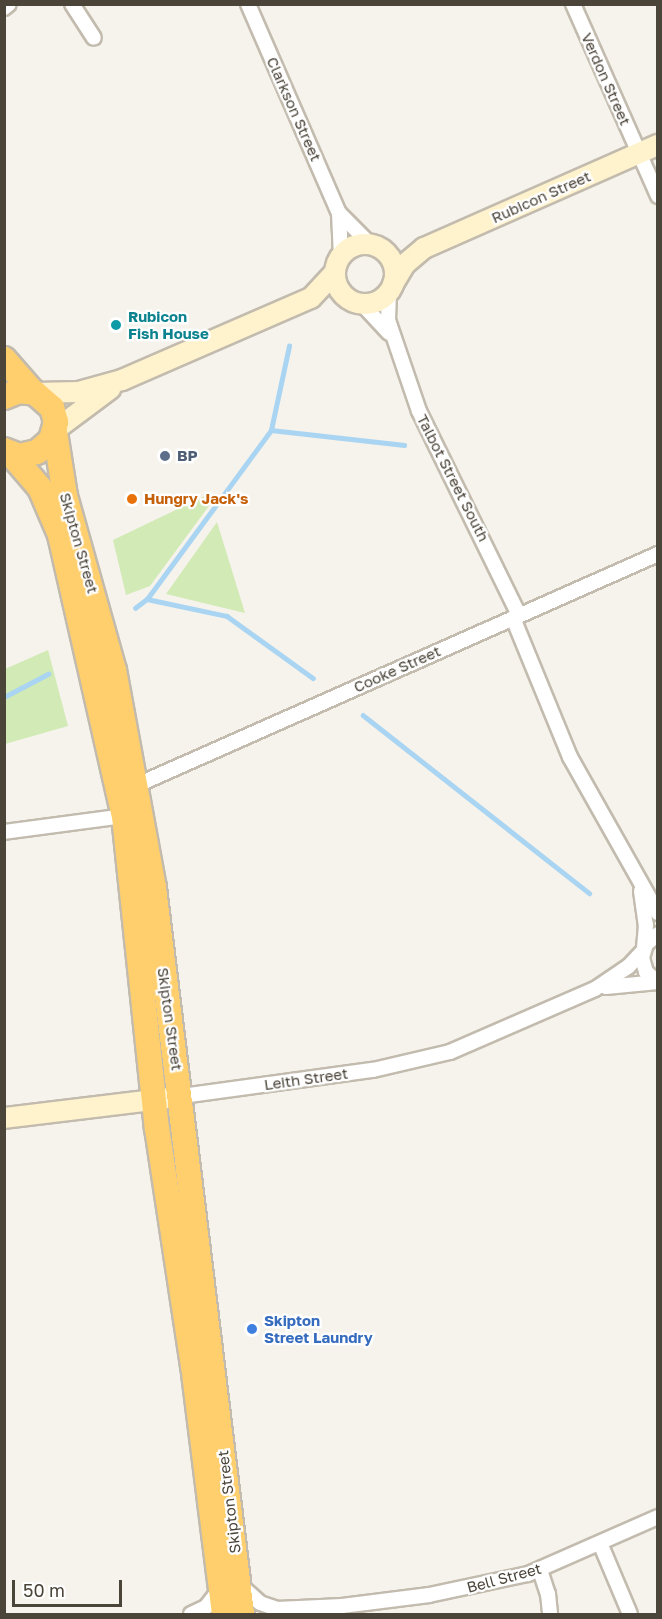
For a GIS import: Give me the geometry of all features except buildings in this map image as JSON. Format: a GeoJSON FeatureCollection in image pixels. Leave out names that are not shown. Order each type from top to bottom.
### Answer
{"type":"FeatureCollection","features":[{"type":"Feature","properties":{"kind":"highway","name":"Skipton Street"},"geometry":{"type":"LineString","coordinates":[[4,359],[34,393],[52,408],[65,496],[114,670],[137,785],[182,1096],[230,1586],[224,1614]]}},
{"type":"Feature","properties":{"kind":"highway"},"geometry":{"type":"LineString","coordinates":[[4,398],[19,391],[34,393]]}},
{"type":"Feature","properties":{"kind":"highway"},"geometry":{"type":"LineString","coordinates":[[6,451],[37,452],[55,431]]}},
{"type":"Feature","properties":{"kind":"highway","name":"Skipton Street"},"geometry":{"type":"LineString","coordinates":[[6,451],[40,488],[60,535],[124,816],[154,1099],[230,1586],[242,1614]]}},
{"type":"Feature","properties":{"kind":"street"},"geometry":{"type":"LineString","coordinates":[[4,8],[9,4]]}},
{"type":"Feature","properties":{"kind":"street"},"geometry":{"type":"LineString","coordinates":[[72,4],[94,38]]}},
{"type":"Feature","properties":{"kind":"street","name":"Clarkson Street"},"geometry":{"type":"LineString","coordinates":[[248,4],[339,213],[338,265]]}},
{"type":"Feature","properties":{"kind":"street","name":"Verdon Street"},"geometry":{"type":"LineString","coordinates":[[573,4],[657,196]]}},
{"type":"Feature","properties":{"kind":"street","name":"Rubicon Street"},"geometry":{"type":"LineString","coordinates":[[391,288],[405,264],[424,248],[657,145]]}},
{"type":"Feature","properties":{"kind":"street","name":"Clarkson Street"},"geometry":{"type":"LineString","coordinates":[[339,213],[376,246]]}},
{"type":"Feature","properties":{"kind":"street"},"geometry":{"type":"LineString","coordinates":[[34,393],[79,392],[122,380],[311,298],[353,246],[376,246],[393,261],[388,320],[393,339]]}},
{"type":"Feature","properties":{"kind":"street","name":"Rubicon Street"},"geometry":{"type":"LineString","coordinates":[[376,246],[424,248]]}},
{"type":"Feature","properties":{"kind":"street"},"geometry":{"type":"LineString","coordinates":[[338,265],[339,288],[393,339]]}},
{"type":"Feature","properties":{"kind":"street"},"geometry":{"type":"LineString","coordinates":[[311,298],[377,302],[391,288]]}},
{"type":"Feature","properties":{"kind":"street","name":"Talbot Street South"},"geometry":{"type":"LineString","coordinates":[[393,339],[426,429],[516,616],[570,757],[657,913]]}},
{"type":"Feature","properties":{"kind":"street"},"geometry":{"type":"LineString","coordinates":[[55,431],[122,380]]}},
{"type":"Feature","properties":{"kind":"street","name":"Cooke Street"},"geometry":{"type":"LineString","coordinates":[[137,785],[657,554]]}},
{"type":"Feature","properties":{"kind":"street"},"geometry":{"type":"LineString","coordinates":[[4,832],[124,816]]}},
{"type":"Feature","properties":{"kind":"street","name":"Talbot Street South"},"geometry":{"type":"LineString","coordinates":[[639,880],[645,919],[644,949]]}},
{"type":"Feature","properties":{"kind":"street","name":"Leith Street"},"geometry":{"type":"LineString","coordinates":[[4,1118],[182,1096],[426,1059],[493,1035],[595,989],[628,967],[657,933]]}},
{"type":"Feature","properties":{"kind":"street"},"geometry":{"type":"LineString","coordinates":[[644,949],[645,969],[657,982]]}},
{"type":"Feature","properties":{"kind":"street","name":"Leith Street"},"geometry":{"type":"LineString","coordinates":[[595,989],[657,982]]}},
{"type":"Feature","properties":{"kind":"street","name":"Bell Street"},"geometry":{"type":"LineString","coordinates":[[302,1614],[490,1584],[540,1570],[657,1518]]}},
{"type":"Feature","properties":{"kind":"street"},"geometry":{"type":"LineString","coordinates":[[600,1543],[630,1614]]}},
{"type":"Feature","properties":{"kind":"street"},"geometry":{"type":"LineString","coordinates":[[540,1570],[548,1594],[550,1614]]}},
{"type":"Feature","properties":{"kind":"street"},"geometry":{"type":"LineString","coordinates":[[191,1614],[206,1607],[230,1586]]}},
{"type":"Feature","properties":{"kind":"street","name":"Bell Street"},"geometry":{"type":"LineString","coordinates":[[230,1586],[273,1608],[342,1606]]}},
{"type":"Feature","properties":{"kind":"green space"},"geometry":{"type":"Polygon","coordinates":[[[209,494],[214,499],[150,586],[126,595],[113,540],[209,494]]]}},
{"type":"Feature","properties":{"kind":"green space"},"geometry":{"type":"Polygon","coordinates":[[[217,522],[245,613],[166,594],[217,522]]]}},
{"type":"Feature","properties":{"kind":"green space"},"geometry":{"type":"Polygon","coordinates":[[[48,650],[68,726],[5,744],[5,669],[48,650]]]}},
{"type":"Feature","properties":{"kind":"waterway"},"geometry":{"type":"LineString","coordinates":[[147,599],[271,430],[289,346]]}},
{"type":"Feature","properties":{"kind":"waterway"},"geometry":{"type":"LineString","coordinates":[[271,430],[404,445]]}},
{"type":"Feature","properties":{"kind":"waterway"},"geometry":{"type":"LineString","coordinates":[[135,608],[147,599],[227,616],[313,678]]}},
{"type":"Feature","properties":{"kind":"waterway"},"geometry":{"type":"LineString","coordinates":[[4,697],[48,674]]}},
{"type":"Feature","properties":{"kind":"waterway"},"geometry":{"type":"LineString","coordinates":[[363,715],[589,893]]}},
{"type":"Feature","properties":{"kind":"place","name":"Rubicon Fish House"},"geometry":{"type":"Point","coordinates":[116,325]}},
{"type":"Feature","properties":{"kind":"place","name":"BP"},"geometry":{"type":"Point","coordinates":[165,456]}},
{"type":"Feature","properties":{"kind":"place","name":"Hungry Jack's"},"geometry":{"type":"Point","coordinates":[132,499]}},
{"type":"Feature","properties":{"kind":"place","name":"Skipton Street Laundry"},"geometry":{"type":"Point","coordinates":[252,1329]}}]}
